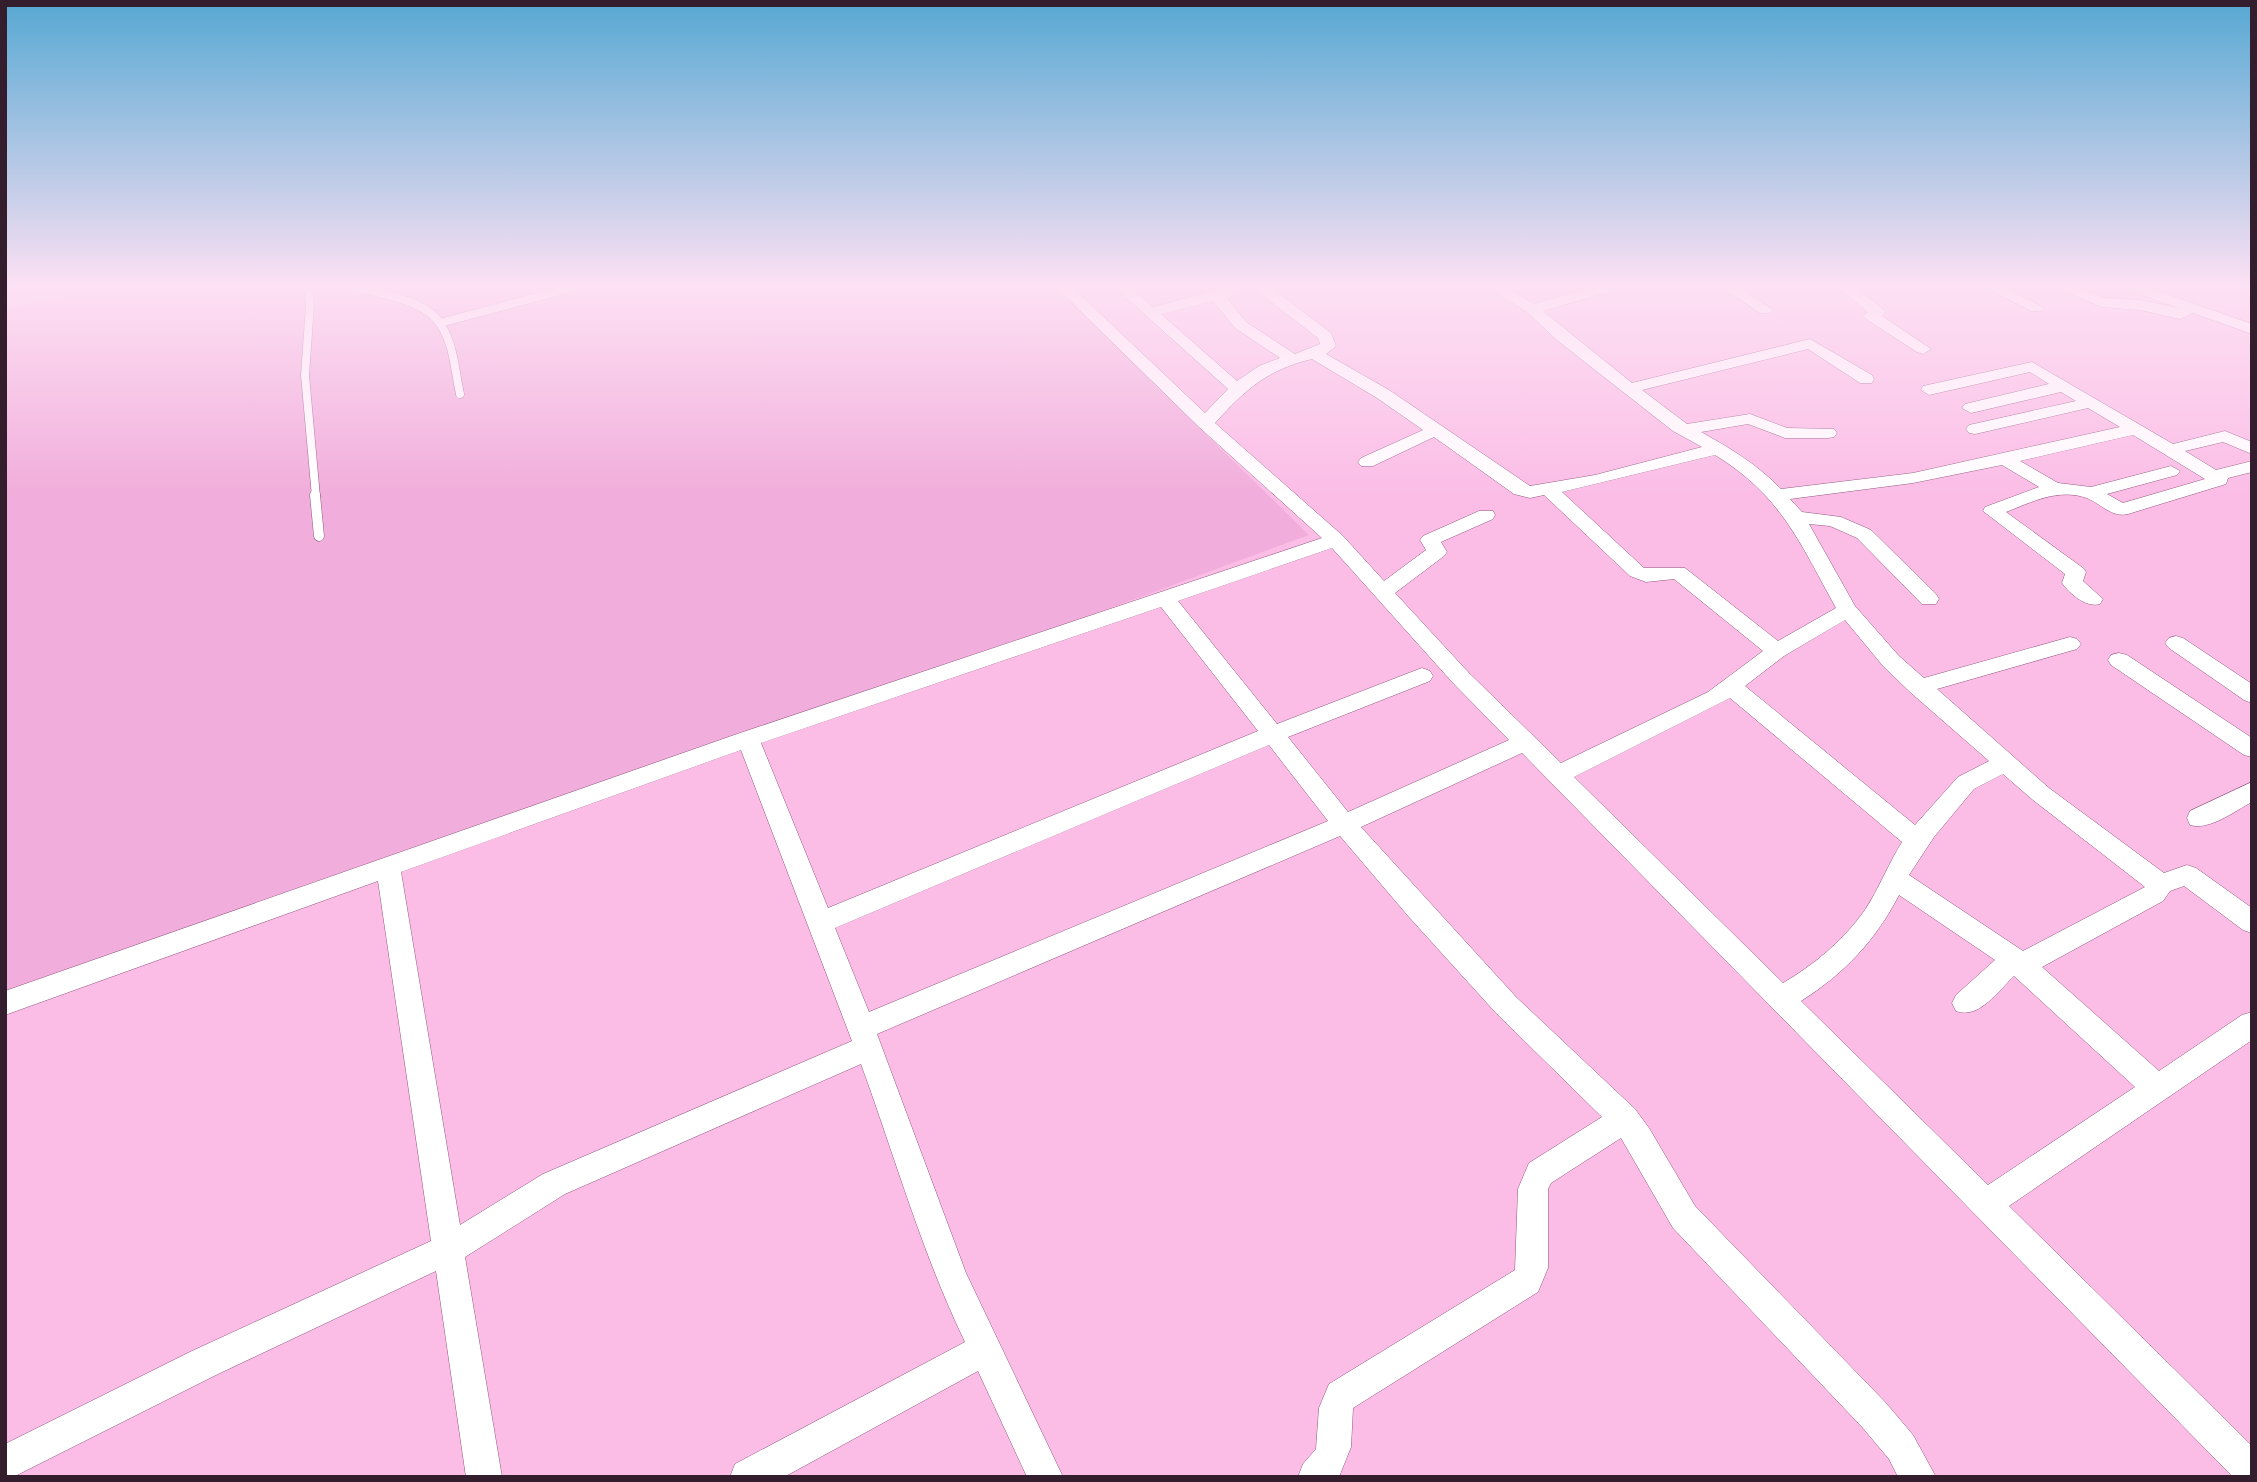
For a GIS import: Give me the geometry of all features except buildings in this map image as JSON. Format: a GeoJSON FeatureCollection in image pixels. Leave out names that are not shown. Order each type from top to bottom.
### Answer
{"type":"FeatureCollection","features":[{"type":"Feature","properties":{"kind":"street"},"geometry":{"type":"LineString","coordinates":[[1134,355],[1205,423],[1336,540],[1461,678],[2252,1471]]}},
{"type":"Feature","properties":{"kind":"street"},"geometry":{"type":"LineString","coordinates":[[1198,355],[1237,389]]}},
{"type":"Feature","properties":{"kind":"street"},"geometry":{"type":"LineString","coordinates":[[1287,355],[1292,359]]}},
{"type":"Feature","properties":{"kind":"street"},"geometry":{"type":"LineString","coordinates":[[1205,423],[1255,373],[1308,355]]}},
{"type":"Feature","properties":{"kind":"street"},"geometry":{"type":"LineString","coordinates":[[1320,355],[1436,430],[1513,487],[1530,492],[1609,477],[1717,449]]}},
{"type":"Feature","properties":{"kind":"street"},"geometry":{"type":"LineString","coordinates":[[1587,355],[1684,430],[1740,463],[1778,495],[1796,517],[1847,610],[1918,687],[2041,794],[2161,884]]}},
{"type":"Feature","properties":{"kind":"street"},"geometry":{"type":"LineString","coordinates":[[1630,388],[1764,355]]}},
{"type":"Feature","properties":{"kind":"street"},"geometry":{"type":"LineString","coordinates":[[1828,355],[1866,379]]}},
{"type":"Feature","properties":{"kind":"street"},"geometry":{"type":"LineString","coordinates":[[1929,390],[2027,366],[2035,368],[2220,481],[2121,510],[2091,493],[2053,488],[2003,459]]}},
{"type":"Feature","properties":{"kind":"street"},"geometry":{"type":"LineString","coordinates":[[1971,408],[2064,386]]}},
{"type":"Feature","properties":{"kind":"street"},"geometry":{"type":"LineString","coordinates":[[1975,429],[2092,402]]}},
{"type":"Feature","properties":{"kind":"street"},"geometry":{"type":"LineString","coordinates":[[1684,430],[1750,419],[1786,433],[1828,433]]}},
{"type":"Feature","properties":{"kind":"street"},"geometry":{"type":"LineString","coordinates":[[1778,495],[1913,478],[2137,429]]}},
{"type":"Feature","properties":{"kind":"street"},"geometry":{"type":"LineString","coordinates":[[1367,462],[1436,430]]}},
{"type":"Feature","properties":{"kind":"street"},"geometry":{"type":"LineString","coordinates":[[2170,450],[2225,436],[2252,449]]}},
{"type":"Feature","properties":{"kind":"street"},"geometry":{"type":"LineString","coordinates":[[2214,476],[2252,466]]}},
{"type":"Feature","properties":{"kind":"street"},"geometry":{"type":"LineString","coordinates":[[2091,493],[2171,471]]}},
{"type":"Feature","properties":{"kind":"street"},"geometry":{"type":"LineString","coordinates":[[2053,488],[1992,511],[2076,572],[2077,576],[2072,583],[2093,599]]}},
{"type":"Feature","properties":{"kind":"street"},"geometry":{"type":"LineString","coordinates":[[1548,489],[1637,572],[1646,576],[1678,572],[1777,651]]}},
{"type":"Feature","properties":{"kind":"street"},"geometry":{"type":"LineString","coordinates":[[1384,591],[1437,552],[1430,541],[1486,515]]}},
{"type":"Feature","properties":{"kind":"street"},"geometry":{"type":"LineString","coordinates":[[1796,517],[1834,521],[1864,534],[1929,599]]}},
{"type":"Feature","properties":{"kind":"street"},"geometry":{"type":"LineString","coordinates":[[5,1003],[748,739],[1336,540]]}},
{"type":"Feature","properties":{"kind":"street"},"geometry":{"type":"LineString","coordinates":[[1164,597],[1344,824],[1506,1005],[1625,1119],[1639,1138],[1684,1217],[1874,1415],[1901,1447],[1918,1477]]}},
{"type":"Feature","properties":{"kind":"street"},"geometry":{"type":"LineString","coordinates":[[1558,775],[1716,697],[1777,651],[1847,610]]}},
{"type":"Feature","properties":{"kind":"street"},"geometry":{"type":"LineString","coordinates":[[2176,643],[2252,695]]}},
{"type":"Feature","properties":{"kind":"street"},"geometry":{"type":"LineString","coordinates":[[1918,687],[2070,644]]}},
{"type":"Feature","properties":{"kind":"street"},"geometry":{"type":"LineString","coordinates":[[2119,660],[2252,750]]}},
{"type":"Feature","properties":{"kind":"street"},"geometry":{"type":"LineString","coordinates":[[819,923],[1273,734],[1422,676]]}},
{"type":"Feature","properties":{"kind":"street"},"geometry":{"type":"LineString","coordinates":[[1730,686],[1917,841]]}},
{"type":"Feature","properties":{"kind":"street"},"geometry":{"type":"LineString","coordinates":[[748,739],[865,1038],[943,1255],[985,1350],[1030,1439],[1045,1477]]}},
{"type":"Feature","properties":{"kind":"street"},"geometry":{"type":"LineString","coordinates":[[5,1463],[204,1363],[449,1248],[554,1184],[865,1038],[1525,742]]}},
{"type":"Feature","properties":{"kind":"street"},"geometry":{"type":"LineString","coordinates":[[1781,999],[1815,978],[1856,940],[1896,880],[1917,841],[1966,783],[2006,762]]}},
{"type":"Feature","properties":{"kind":"street"},"geometry":{"type":"LineString","coordinates":[[2199,818],[2252,791]]}},
{"type":"Feature","properties":{"kind":"street"},"geometry":{"type":"LineString","coordinates":[[388,867],[484,1477]]}},
{"type":"Feature","properties":{"kind":"street"},"geometry":{"type":"LineString","coordinates":[[1966,1003],[2018,962],[2154,894],[2161,884],[2187,875],[2252,922]]}},
{"type":"Feature","properties":{"kind":"street"},"geometry":{"type":"LineString","coordinates":[[1896,880],[2018,962],[2157,1088]]}},
{"type":"Feature","properties":{"kind":"street"},"geometry":{"type":"LineString","coordinates":[[1986,1204],[2252,1024]]}},
{"type":"Feature","properties":{"kind":"street"},"geometry":{"type":"LineString","coordinates":[[1316,1477],[1329,1461],[1335,1447],[1336,1405],[1341,1396],[1527,1281],[1532,1268],[1533,1189],[1536,1179],[1540,1173],[1625,1119]]}},
{"type":"Feature","properties":{"kind":"street"},"geometry":{"type":"LineString","coordinates":[[748,1477],[985,1350]]}},
{"type":"Feature","properties":{"kind":"lane"},"geometry":{"type":"LineString","coordinates":[[306,355],[305,375],[319,536]]}},
{"type":"Feature","properties":{"kind":"lane"},"geometry":{"type":"LineString","coordinates":[[451,355],[460,394]]}},
{"type":"Feature","properties":{"kind":"shaded area"},"geometry":{"type":"Polygon","coordinates":[[[5,355],[1125,355],[1309,535],[5,1015],[5,355]]]}}]}
